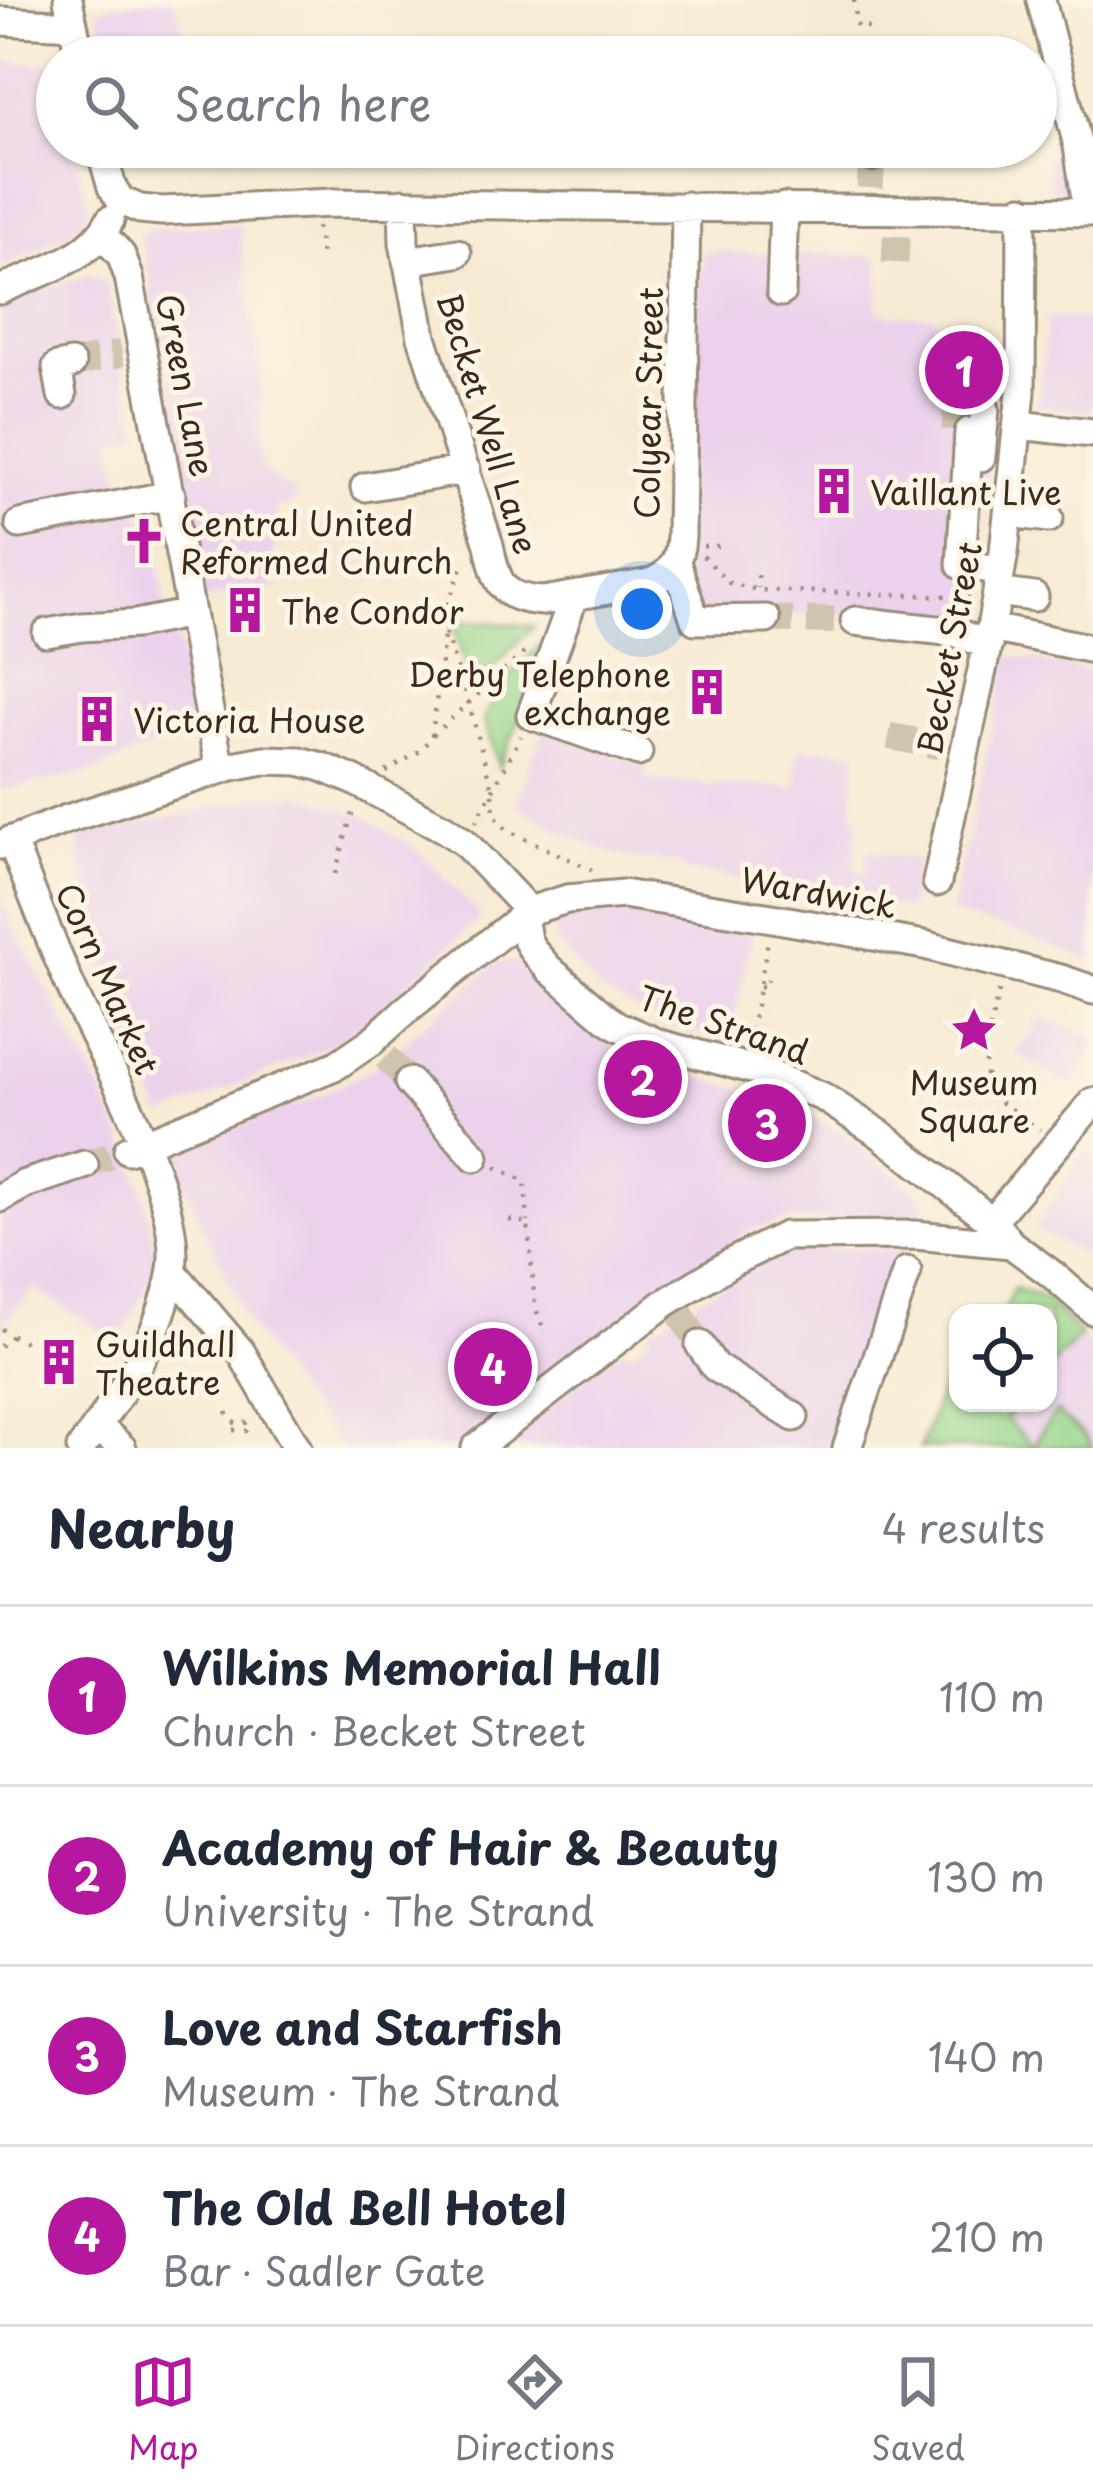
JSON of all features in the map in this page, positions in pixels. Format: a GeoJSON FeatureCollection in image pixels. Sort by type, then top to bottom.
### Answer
{"type":"FeatureCollection","features":[{"type":"Feature","properties":{"kind":"street"},"geometry":{"type":"LineString","coordinates":[[1041,0],[1050,36]]}},
{"type":"Feature","properties":{"kind":"street"},"geometry":{"type":"LineString","coordinates":[[0,21],[71,12]]}},
{"type":"Feature","properties":{"kind":"street"},"geometry":{"type":"LineString","coordinates":[[106,168],[121,201],[162,211],[332,202],[1090,212],[1057,63]]}},
{"type":"Feature","properties":{"kind":"street"},"geometry":{"type":"LineString","coordinates":[[0,290],[85,251],[103,235],[121,201]]}},
{"type":"Feature","properties":{"kind":"street","name":"Becket Well Lane"},"geometry":{"type":"LineString","coordinates":[[403,203],[407,262],[422,337],[494,570],[505,591],[528,600],[574,596]]}},
{"type":"Feature","properties":{"kind":"street","name":"Colyear Street"},"geometry":{"type":"LineString","coordinates":[[574,596],[650,583],[665,576],[676,562],[686,206]]}},
{"type":"Feature","properties":{"kind":"street"},"geometry":{"type":"LineString","coordinates":[[781,292],[784,207]]}},
{"type":"Feature","properties":{"kind":"street","name":"Becket Street"},"geometry":{"type":"LineString","coordinates":[[937,882],[952,748],[989,636],[1007,527],[990,419],[1022,209]]}},
{"type":"Feature","properties":{"kind":"street","name":"Green Lane"},"geometry":{"type":"LineString","coordinates":[[103,235],[125,262],[133,351],[171,496],[220,770]]}},
{"type":"Feature","properties":{"kind":"street"},"geometry":{"type":"LineString","coordinates":[[407,262],[457,253]]}},
{"type":"Feature","properties":{"kind":"street"},"geometry":{"type":"LineString","coordinates":[[62,395],[57,367],[71,364]]}},
{"type":"Feature","properties":{"kind":"street"},"geometry":{"type":"LineString","coordinates":[[1034,597],[998,586],[962,565],[966,493],[990,419],[1093,434]]}},
{"type":"Feature","properties":{"kind":"street"},"geometry":{"type":"LineString","coordinates":[[365,487],[466,470]]}},
{"type":"Feature","properties":{"kind":"street"},"geometry":{"type":"LineString","coordinates":[[20,524],[171,496]]}},
{"type":"Feature","properties":{"kind":"street"},"geometry":{"type":"LineString","coordinates":[[963,535],[1049,518]]}},
{"type":"Feature","properties":{"kind":"street"},"geometry":{"type":"LineString","coordinates":[[676,562],[695,620],[766,619]]}},
{"type":"Feature","properties":{"kind":"street"},"geometry":{"type":"LineString","coordinates":[[574,596],[531,715],[638,752]]}},
{"type":"Feature","properties":{"kind":"street"},"geometry":{"type":"LineString","coordinates":[[47,633],[191,613]]}},
{"type":"Feature","properties":{"kind":"street"},"geometry":{"type":"LineString","coordinates":[[855,621],[1093,649]]}},
{"type":"Feature","properties":{"kind":"street"},"geometry":{"type":"LineString","coordinates":[[5,842],[220,770],[264,760],[299,761],[364,785],[445,829],[464,842],[529,911],[406,1010],[379,1049],[136,1147]]}},
{"type":"Feature","properties":{"kind":"street","name":"Corn Market"},"geometry":{"type":"LineString","coordinates":[[5,842],[136,1147],[155,1170],[170,1225],[172,1271]]}},
{"type":"Feature","properties":{"kind":"street","name":"Wardwick"},"geometry":{"type":"LineString","coordinates":[[529,911],[567,899],[632,896],[902,941],[1093,990]]}},
{"type":"Feature","properties":{"kind":"street","name":"The Strand"},"geometry":{"type":"LineString","coordinates":[[529,911],[524,922],[534,952],[618,1026],[660,1044],[766,1073],[823,1097],[880,1134],[992,1221],[1011,1244],[1093,1310]]}},
{"type":"Feature","properties":{"kind":"street"},"geometry":{"type":"LineString","coordinates":[[409,1082],[475,1156]]}},
{"type":"Feature","properties":{"kind":"street"},"geometry":{"type":"LineString","coordinates":[[992,1221],[1093,1102]]}},
{"type":"Feature","properties":{"kind":"street"},"geometry":{"type":"LineString","coordinates":[[0,1198],[25,1184],[84,1165]]}},
{"type":"Feature","properties":{"kind":"street"},"geometry":{"type":"LineString","coordinates":[[476,1448],[732,1262],[785,1236],[913,1248],[1011,1244]]}},
{"type":"Feature","properties":{"kind":"street"},"geometry":{"type":"LineString","coordinates":[[847,1448],[913,1248]]}},
{"type":"Feature","properties":{"kind":"street"},"geometry":{"type":"LineString","coordinates":[[122,1448],[90,1437],[136,1368],[160,1316],[172,1271]]}},
{"type":"Feature","properties":{"kind":"street"},"geometry":{"type":"LineString","coordinates":[[172,1271],[241,1352],[290,1438]]}},
{"type":"Feature","properties":{"kind":"street"},"geometry":{"type":"LineString","coordinates":[[700,1345],[715,1367],[794,1417]]}},
{"type":"Feature","properties":{"kind":"path"},"geometry":{"type":"LineString","coordinates":[[854,0],[857,27],[869,28]]}},
{"type":"Feature","properties":{"kind":"path"},"geometry":{"type":"LineString","coordinates":[[932,0],[936,10]]}},
{"type":"Feature","properties":{"kind":"path"},"geometry":{"type":"LineString","coordinates":[[721,546],[703,546],[704,557],[729,584],[758,590],[998,586]]}},
{"type":"Feature","properties":{"kind":"path"},"geometry":{"type":"LineString","coordinates":[[432,736],[448,603],[464,561]]}},
{"type":"Feature","properties":{"kind":"path"},"geometry":{"type":"LineString","coordinates":[[758,575],[758,590]]}},
{"type":"Feature","properties":{"kind":"path"},"geometry":{"type":"LineString","coordinates":[[445,633],[469,704],[493,793],[494,814],[508,830],[604,875],[632,896]]}},
{"type":"Feature","properties":{"kind":"path"},"geometry":{"type":"LineString","coordinates":[[334,874],[364,785],[420,751],[535,643]]}},
{"type":"Feature","properties":{"kind":"path"},"geometry":{"type":"LineString","coordinates":[[464,842],[531,715]]}},
{"type":"Feature","properties":{"kind":"path"},"geometry":{"type":"LineString","coordinates":[[749,1045],[764,958]]}},
{"type":"Feature","properties":{"kind":"path"},"geometry":{"type":"LineString","coordinates":[[1005,965],[986,1043],[986,1092],[1057,1142]]}},
{"type":"Feature","properties":{"kind":"path"},"geometry":{"type":"LineString","coordinates":[[760,986],[765,987],[768,979]]}},
{"type":"Feature","properties":{"kind":"path"},"geometry":{"type":"LineString","coordinates":[[475,1156],[525,1181],[535,1306],[545,1334]]}},
{"type":"Feature","properties":{"kind":"path"},"geometry":{"type":"LineString","coordinates":[[509,1220],[528,1223]]}},
{"type":"Feature","properties":{"kind":"path"},"geometry":{"type":"LineString","coordinates":[[1,1329],[25,1342]]}},
{"type":"Feature","properties":{"kind":"path"},"geometry":{"type":"LineString","coordinates":[[0,1346],[12,1336]]}},
{"type":"Feature","properties":{"kind":"path"},"geometry":{"type":"LineString","coordinates":[[227,1412],[238,1424],[246,1424],[254,1412],[259,1414],[251,1427],[232,1430]]}},
{"type":"Feature","properties":{"kind":"shaded area"},"geometry":{"type":"Polygon","coordinates":[[[174,0],[182,36],[102,36],[97,9],[174,0]]]}},
{"type":"Feature","properties":{"kind":"shaded area"},"geometry":{"type":"Polygon","coordinates":[[[0,61],[36,63],[36,168],[78,168],[90,208],[79,227],[0,269],[0,61]]]}},
{"type":"Feature","properties":{"kind":"shaded area"},"geometry":{"type":"Polygon","coordinates":[[[1057,128],[1073,184],[1067,190],[1050,191],[1050,168],[1057,168],[1057,128]]]}},
{"type":"Feature","properties":{"kind":"shaded area"},"geometry":{"type":"Polygon","coordinates":[[[241,225],[262,399],[259,450],[264,472],[297,494],[290,504],[277,508],[274,588],[203,599],[197,525],[191,525],[159,317],[154,317],[140,236],[146,229],[241,225]]]}},
{"type":"Feature","properties":{"kind":"shaded area"},"geometry":{"type":"Polygon","coordinates":[[[704,252],[878,256],[879,314],[937,317],[934,390],[950,391],[950,397],[995,401],[974,617],[698,613],[684,576],[694,333],[704,252]]]}},
{"type":"Feature","properties":{"kind":"shaded area"},"geometry":{"type":"Polygon","coordinates":[[[89,275],[106,283],[138,431],[112,436],[123,493],[150,524],[195,729],[92,771],[0,791],[0,308],[32,292],[89,275]]]}},
{"type":"Feature","properties":{"kind":"shaded area"},"geometry":{"type":"Polygon","coordinates":[[[1048,317],[1093,320],[1093,412],[1037,406],[1048,317]]]}},
{"type":"Feature","properties":{"kind":"shaded area"},"geometry":{"type":"Polygon","coordinates":[[[1011,656],[1093,671],[1093,961],[950,914],[1011,656]]]}},
{"type":"Feature","properties":{"kind":"shaded area"},"geometry":{"type":"Polygon","coordinates":[[[544,729],[646,767],[645,779],[708,785],[796,787],[797,749],[857,750],[852,814],[859,815],[854,867],[865,874],[868,851],[917,859],[909,909],[682,869],[680,864],[634,858],[575,839],[516,805],[544,729]]]}},
{"type":"Feature","properties":{"kind":"shaded area"},"geometry":{"type":"Polygon","coordinates":[[[300,795],[361,815],[418,850],[482,917],[375,1014],[327,1047],[162,1117],[121,1019],[80,840],[83,835],[272,796],[300,795]]]}},
{"type":"Feature","properties":{"kind":"shaded area"},"geometry":{"type":"Polygon","coordinates":[[[0,900],[95,1080],[145,1198],[157,1264],[119,1343],[33,1287],[0,1331],[0,900]]]}},
{"type":"Feature","properties":{"kind":"shaded area"},"geometry":{"type":"Polygon","coordinates":[[[610,907],[755,925],[729,1040],[687,1031],[634,1009],[601,991],[575,964],[556,941],[552,922],[569,911],[610,907]]]}},
{"type":"Feature","properties":{"kind":"shaded area"},"geometry":{"type":"Polygon","coordinates":[[[514,961],[558,1007],[606,1043],[648,1063],[773,1099],[854,1140],[919,1196],[925,1215],[793,1219],[745,1232],[459,1448],[343,1448],[248,1323],[199,1218],[174,1156],[176,1150],[323,1094],[365,1073],[497,962],[514,961]]]}},
{"type":"Feature","properties":{"kind":"shaded area"},"geometry":{"type":"Polygon","coordinates":[[[1041,1016],[1093,1038],[1093,1048],[1070,1086],[1016,1053],[1041,1016]]]}},
{"type":"Feature","properties":{"kind":"shaded area"},"geometry":{"type":"Polygon","coordinates":[[[1084,1152],[1093,1156],[1093,1260],[1035,1229],[1084,1152]]]}},
{"type":"Feature","properties":{"kind":"shaded area"},"geometry":{"type":"Polygon","coordinates":[[[791,1248],[906,1248],[864,1381],[850,1376],[828,1448],[496,1448],[623,1348],[629,1353],[651,1337],[648,1331],[791,1248]]]}},
{"type":"Feature","properties":{"kind":"shaded area"},"geometry":{"type":"Polygon","coordinates":[[[1081,1335],[1093,1349],[1093,1445],[1083,1433],[1035,1448],[1004,1419],[1010,1412],[1057,1412],[1057,1360],[1081,1335]]]}},
{"type":"Feature","properties":{"kind":"green space"},"geometry":{"type":"Polygon","coordinates":[[[452,620],[534,626],[472,689],[452,620]]]}},
{"type":"Feature","properties":{"kind":"green space"},"geometry":{"type":"Polygon","coordinates":[[[542,643],[549,650],[499,767],[484,720],[496,691],[542,643]]]}},
{"type":"Feature","properties":{"kind":"green space"},"geometry":{"type":"Polygon","coordinates":[[[1014,1288],[1050,1304],[1008,1304],[1014,1288]]]}},
{"type":"Feature","properties":{"kind":"green space"},"geometry":{"type":"Polygon","coordinates":[[[1057,1311],[1081,1335],[1057,1360],[1057,1311]]]}},
{"type":"Feature","properties":{"kind":"green space"},"geometry":{"type":"Polygon","coordinates":[[[949,1369],[949,1412],[1011,1412],[1005,1419],[1034,1447],[1057,1412],[1093,1448],[920,1448],[949,1369]]]}},
{"type":"Feature","properties":{"kind":"tunnel"},"geometry":{"type":"LineString","coordinates":[[870,188],[871,168]]}},
{"type":"Feature","properties":{"kind":"tunnel"},"geometry":{"type":"LineString","coordinates":[[895,263],[897,225]]}},
{"type":"Feature","properties":{"kind":"tunnel"},"geometry":{"type":"LineString","coordinates":[[71,364],[122,353]]}},
{"type":"Feature","properties":{"kind":"tunnel"},"geometry":{"type":"LineString","coordinates":[[955,430],[956,406],[993,409]]}},
{"type":"Feature","properties":{"kind":"tunnel"},"geometry":{"type":"LineString","coordinates":[[766,619],[855,621]]}},
{"type":"Feature","properties":{"kind":"tunnel"},"geometry":{"type":"LineString","coordinates":[[889,736],[940,746]]}},
{"type":"Feature","properties":{"kind":"tunnel"},"geometry":{"type":"LineString","coordinates":[[386,1057],[409,1082]]}},
{"type":"Feature","properties":{"kind":"tunnel"},"geometry":{"type":"LineString","coordinates":[[84,1165],[128,1150]]}},
{"type":"Feature","properties":{"kind":"tunnel"},"geometry":{"type":"LineString","coordinates":[[679,1312],[700,1345]]}},
{"type":"Feature","properties":{"kind":"place","name":"Wilkins Memorial Hall"},"geometry":{"type":"Point","coordinates":[964,370]}},
{"type":"Feature","properties":{"kind":"place","name":"Vaillant Live"},"geometry":{"type":"Point","coordinates":[834,491]}},
{"type":"Feature","properties":{"kind":"place","name":"Central United Reformed Church"},"geometry":{"type":"Point","coordinates":[144,541]}},
{"type":"Feature","properties":{"kind":"place","name":"The Condor"},"geometry":{"type":"Point","coordinates":[245,610]}},
{"type":"Feature","properties":{"kind":"place","name":"Derby Telephone exchange"},"geometry":{"type":"Point","coordinates":[707,692]}},
{"type":"Feature","properties":{"kind":"place","name":"Victoria House"},"geometry":{"type":"Point","coordinates":[97,719]}},
{"type":"Feature","properties":{"kind":"place","name":"Museum Square"},"geometry":{"type":"Point","coordinates":[974,1030]}},
{"type":"Feature","properties":{"kind":"place","name":"Academy of Hair & Beauty"},"geometry":{"type":"Point","coordinates":[643,1079]}},
{"type":"Feature","properties":{"kind":"place","name":"Love and Starfish"},"geometry":{"type":"Point","coordinates":[767,1123]}},
{"type":"Feature","properties":{"kind":"place","name":"Guildhall Theatre"},"geometry":{"type":"Point","coordinates":[59,1362]}},
{"type":"Feature","properties":{"kind":"place","name":"The Old Bell Hotel"},"geometry":{"type":"Point","coordinates":[493,1367]}}]}
